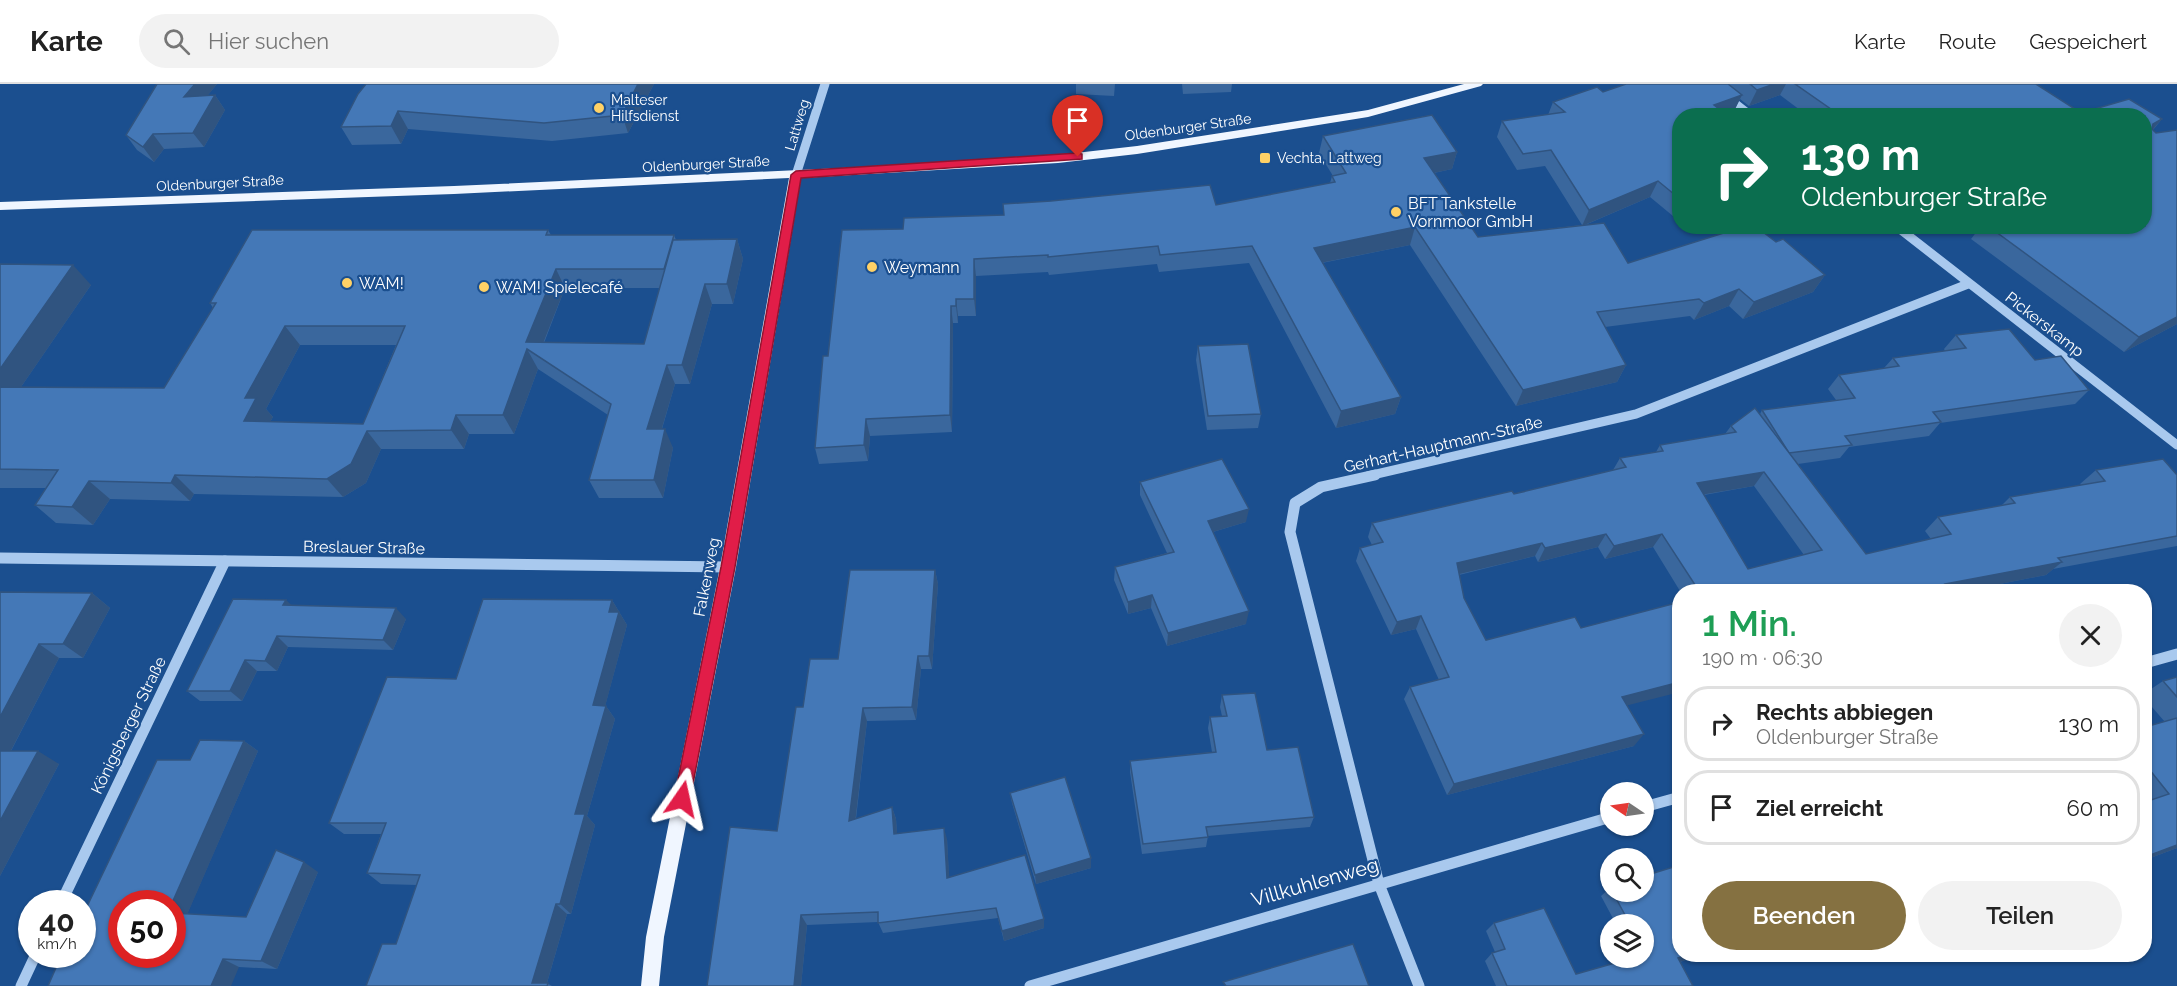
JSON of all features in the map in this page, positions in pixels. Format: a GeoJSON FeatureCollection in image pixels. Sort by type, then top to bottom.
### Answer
{"type":"FeatureCollection","features":[{"type":"Feature","properties":{"kind":"main road","name":"Oldenburger Straße"},"geometry":{"type":"LineString","coordinates":[[0,206],[796,175],[1058,159],[1137,150],[1368,113],[1477,84]]}},
{"type":"Feature","properties":{"kind":"main road","name":"Falkenweg"},"geometry":{"type":"LineString","coordinates":[[650,986],[655,937],[728,567],[796,175]]}},
{"type":"Feature","properties":{"kind":"street","name":"Lattweg"},"geometry":{"type":"LineString","coordinates":[[796,175],[825,84]]}},
{"type":"Feature","properties":{"kind":"street"},"geometry":{"type":"LineString","coordinates":[[1710,84],[1741,108]]}},
{"type":"Feature","properties":{"kind":"street","name":"Pickerskamp"},"geometry":{"type":"LineString","coordinates":[[1906,234],[2177,445]]}},
{"type":"Feature","properties":{"kind":"street","name":"Gerhart-Hauptmann-Straße"},"geometry":{"type":"LineString","coordinates":[[1379,884],[1290,532],[1295,503],[1321,488],[1636,414],[1968,284]]}},
{"type":"Feature","properties":{"kind":"street","name":"Breslauer Straße"},"geometry":{"type":"LineString","coordinates":[[0,558],[728,567]]}},
{"type":"Feature","properties":{"kind":"street","name":"Königsberger Straße"},"geometry":{"type":"LineString","coordinates":[[67,890],[225,561]]}},
{"type":"Feature","properties":{"kind":"street"},"geometry":{"type":"LineString","coordinates":[[2152,661],[2177,654]]}},
{"type":"Feature","properties":{"kind":"street"},"geometry":{"type":"LineString","coordinates":[[1654,804],[1672,799]]}},
{"type":"Feature","properties":{"kind":"street","name":"Villkuhlenweg"},"geometry":{"type":"LineString","coordinates":[[1030,986],[1600,820]]}},
{"type":"Feature","properties":{"kind":"street"},"geometry":{"type":"LineString","coordinates":[[1379,884],[1419,986]]}},
{"type":"Feature","properties":{"kind":"street"},"geometry":{"type":"LineString","coordinates":[[21,986],[29,968]]}},
{"type":"Feature","properties":{"kind":"building"},"geometry":{"type":"Polygon","coordinates":[[[157,84],[195,84],[184,97],[215,95],[193,133],[153,134],[143,147],[126,135],[157,84]]]}},
{"type":"Feature","properties":{"kind":"building"},"geometry":{"type":"Polygon","coordinates":[[[366,84],[638,84],[622,115],[544,123],[398,111],[391,126],[341,127],[358,94],[366,84]]]}},
{"type":"Feature","properties":{"kind":"building"},"geometry":{"type":"Polygon","coordinates":[[[1626,84],[1728,84],[1742,95],[1714,105],[1718,108],[1672,108],[1672,192],[1658,181],[1589,210],[1551,150],[1523,154],[1502,121],[1565,112],[1553,102],[1597,87],[1603,92],[1626,84]]]}},
{"type":"Feature","properties":{"kind":"building"},"geometry":{"type":"Polygon","coordinates":[[[1750,84],[1774,84],[1757,90],[1750,84]]]}},
{"type":"Feature","properties":{"kind":"building"},"geometry":{"type":"Polygon","coordinates":[[[1795,84],[2036,84],[2073,108],[1830,108],[1795,84]]]}},
{"type":"Feature","properties":{"kind":"building"},"geometry":{"type":"Polygon","coordinates":[[[2129,99],[2144,108],[2098,108],[2129,99]]]}},
{"type":"Feature","properties":{"kind":"building"},"geometry":{"type":"Polygon","coordinates":[[[2152,113],[2162,119],[2153,124],[2152,129],[2152,113]]]}},
{"type":"Feature","properties":{"kind":"building"},"geometry":{"type":"Polygon","coordinates":[[[1432,115],[1457,152],[1424,158],[1478,237],[1604,223],[1628,263],[1720,234],[1766,234],[1776,242],[1783,239],[1825,275],[1754,302],[1739,289],[1704,303],[1699,299],[1597,312],[1626,365],[1523,390],[1415,227],[1314,248],[1401,397],[1341,411],[1252,246],[1160,255],[1158,246],[1048,257],[1048,255],[974,259],[974,299],[956,299],[956,306],[951,306],[950,415],[866,419],[864,445],[815,448],[823,356],[828,356],[842,230],[903,229],[904,218],[1004,215],[1003,204],[1210,185],[1216,205],[1335,182],[1332,176],[1346,173],[1323,136],[1432,115]]]}},
{"type":"Feature","properties":{"kind":"building"},"geometry":{"type":"Polygon","coordinates":[[[2152,129],[2156,133],[2177,130],[2177,317],[2139,337],[1999,234],[2152,234],[2152,129]]]}},
{"type":"Feature","properties":{"kind":"building"},"geometry":{"type":"Polygon","coordinates":[[[252,230],[548,230],[546,235],[674,235],[664,269],[556,269],[526,342],[644,344],[673,240],[737,239],[727,284],[705,284],[682,365],[667,365],[647,429],[665,429],[654,480],[589,480],[611,404],[527,349],[503,415],[456,415],[451,430],[367,431],[351,464],[327,479],[175,475],[171,483],[89,481],[72,507],[35,505],[58,470],[0,469],[0,387],[164,388],[216,303],[210,303],[252,230]],[[285,326],[245,398],[256,398],[244,421],[363,424],[405,326],[285,326]]]}},
{"type":"Feature","properties":{"kind":"building"},"geometry":{"type":"Polygon","coordinates":[[[0,264],[73,265],[0,369],[0,264]]]}},
{"type":"Feature","properties":{"kind":"building"},"geometry":{"type":"Polygon","coordinates":[[[2009,329],[2035,360],[2061,356],[2089,390],[1933,412],[1941,422],[1845,436],[1852,445],[1789,453],[1762,410],[1855,398],[1839,375],[1899,366],[1893,358],[1966,348],[1956,335],[2009,329]]]}},
{"type":"Feature","properties":{"kind":"building"},"geometry":{"type":"Polygon","coordinates":[[[1248,344],[1261,414],[1208,416],[1198,346],[1248,344]]]}},
{"type":"Feature","properties":{"kind":"building"},"geometry":{"type":"Polygon","coordinates":[[[1755,408],[1866,554],[1951,534],[1938,517],[2015,503],[2010,497],[2105,481],[2096,470],[2163,459],[2177,475],[2177,536],[2058,558],[2062,562],[1945,584],[1694,584],[1662,534],[1614,546],[1606,534],[1545,548],[1542,543],[1457,563],[1464,598],[1486,640],[1575,617],[1581,628],[1672,604],[1672,684],[1622,697],[1644,734],[1454,784],[1410,687],[1449,677],[1421,616],[1397,622],[1360,548],[1383,542],[1372,523],[1512,491],[1514,494],[1626,467],[1620,458],[1663,451],[1660,445],[1736,432],[1731,426],[1755,408]],[[1764,472],[1697,483],[1748,569],[1822,550],[1764,472]]]}},
{"type":"Feature","properties":{"kind":"building"},"geometry":{"type":"Polygon","coordinates":[[[1222,459],[1249,509],[1208,521],[1249,611],[1168,633],[1152,595],[1128,602],[1115,567],[1174,552],[1140,482],[1222,459]]]}},
{"type":"Feature","properties":{"kind":"building"},"geometry":{"type":"Polygon","coordinates":[[[850,570],[935,570],[929,656],[918,656],[912,707],[863,708],[849,821],[892,807],[894,834],[944,828],[947,878],[1025,855],[1044,919],[1002,931],[996,908],[878,923],[878,912],[801,915],[794,986],[707,986],[730,827],[777,831],[796,707],[803,707],[810,659],[838,659],[850,570]]]}},
{"type":"Feature","properties":{"kind":"building"},"geometry":{"type":"Polygon","coordinates":[[[0,592],[92,593],[63,644],[39,644],[0,717],[0,592]]]}},
{"type":"Feature","properties":{"kind":"building"},"geometry":{"type":"Polygon","coordinates":[[[233,599],[286,600],[283,605],[396,608],[383,640],[277,636],[265,661],[245,660],[230,691],[187,691],[233,599]]]}},
{"type":"Feature","properties":{"kind":"building"},"geometry":{"type":"Polygon","coordinates":[[[483,599],[612,600],[609,612],[619,612],[593,705],[606,706],[575,814],[585,814],[560,904],[556,904],[532,983],[548,983],[547,986],[366,986],[382,944],[396,944],[420,875],[367,873],[386,823],[329,823],[387,677],[456,679],[483,599]]]}},
{"type":"Feature","properties":{"kind":"building"},"geometry":{"type":"Polygon","coordinates":[[[2177,677],[2177,697],[2163,681],[2177,677]]]}},
{"type":"Feature","properties":{"kind":"building"},"geometry":{"type":"Polygon","coordinates":[[[1255,693],[1267,750],[1298,747],[1314,817],[1206,827],[1208,837],[1143,844],[1130,761],[1216,752],[1210,717],[1227,716],[1222,695],[1255,693]]]}},
{"type":"Feature","properties":{"kind":"building"},"geometry":{"type":"Polygon","coordinates":[[[2177,718],[2177,845],[2152,854],[2152,800],[2169,794],[2152,773],[2152,725],[2177,718]]]}},
{"type":"Feature","properties":{"kind":"building"},"geometry":{"type":"Polygon","coordinates":[[[200,740],[244,741],[178,890],[108,890],[108,968],[186,968],[186,914],[246,917],[276,850],[304,862],[261,961],[223,959],[211,986],[48,986],[56,968],[96,968],[95,890],[157,760],[190,760],[200,740]]]}},
{"type":"Feature","properties":{"kind":"building"},"geometry":{"type":"Polygon","coordinates":[[[0,751],[38,751],[0,821],[0,751]]]}},
{"type":"Feature","properties":{"kind":"building"},"geometry":{"type":"Polygon","coordinates":[[[1065,777],[1091,858],[1035,875],[1010,793],[1065,777]]]}},
{"type":"Feature","properties":{"kind":"building"},"geometry":{"type":"Polygon","coordinates":[[[1672,867],[1672,962],[1680,962],[1693,986],[1507,986],[1492,953],[1505,949],[1494,923],[1544,908],[1576,974],[1600,967],[1654,968],[1654,914],[1625,914],[1618,902],[1654,902],[1654,873],[1672,867]]]}},
{"type":"Feature","properties":{"kind":"building"},"geometry":{"type":"Polygon","coordinates":[[[1353,944],[1369,986],[1226,986],[1223,982],[1353,944]]]}},
{"type":"Feature","properties":{"kind":"place","name":"Malteser Hilfsdienst"},"geometry":{"type":"Point","coordinates":[599,108]}},
{"type":"Feature","properties":{"kind":"place","name":"Vechta, Lattweg"},"geometry":{"type":"Point","coordinates":[1265,158]}},
{"type":"Feature","properties":{"kind":"place","name":"BFT Tankstelle Vornmoor GmbH"},"geometry":{"type":"Point","coordinates":[1396,212]}},
{"type":"Feature","properties":{"kind":"place","name":"Weymann"},"geometry":{"type":"Point","coordinates":[872,267]}},
{"type":"Feature","properties":{"kind":"place","name":"WAM!"},"geometry":{"type":"Point","coordinates":[347,283]}},
{"type":"Feature","properties":{"kind":"place","name":"WAM! Spielecafé"},"geometry":{"type":"Point","coordinates":[484,287]}},
{"type":"Feature","properties":{"kind":"route"},"geometry":{"type":"LineString","coordinates":[[682,799],[728,567],[796,175],[1078,157]]}}]}
